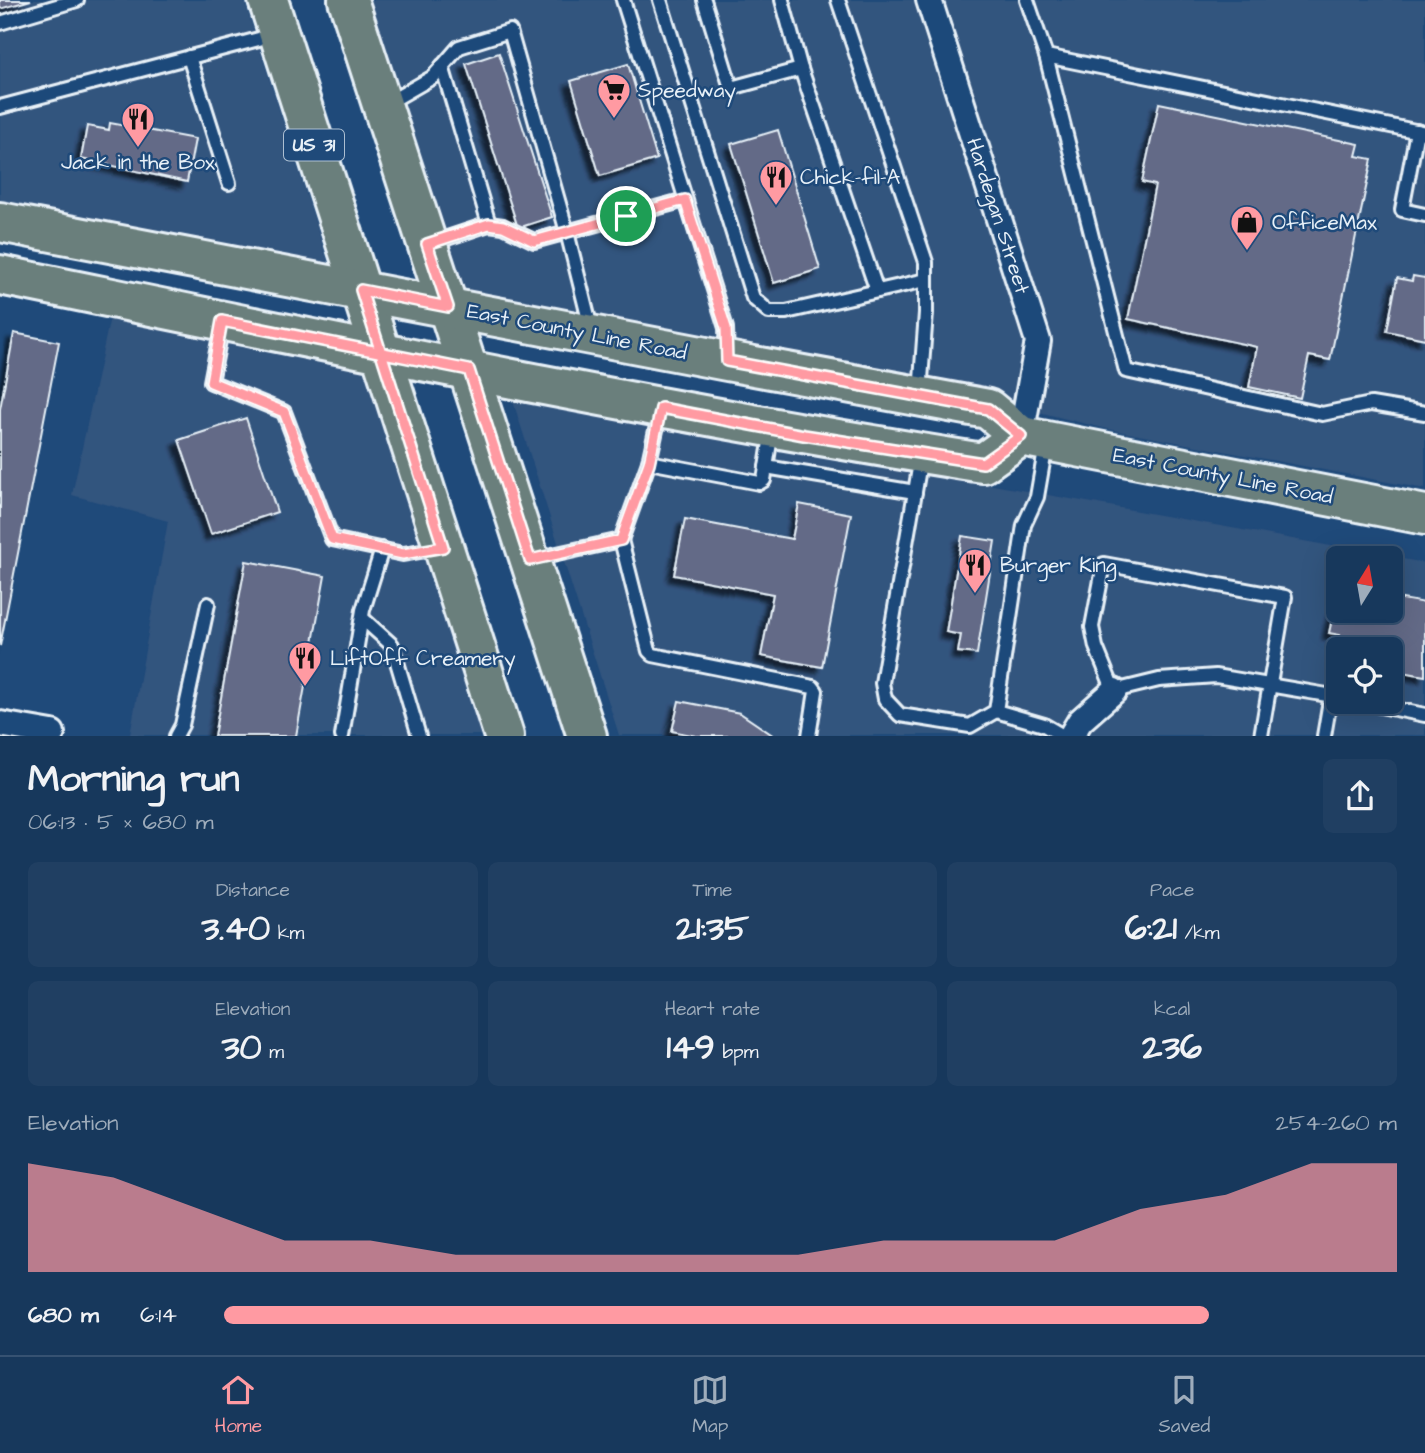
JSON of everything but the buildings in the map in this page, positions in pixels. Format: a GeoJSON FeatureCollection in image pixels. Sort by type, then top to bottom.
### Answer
{"type":"FeatureCollection","features":[{"type":"Feature","properties":{"kind":"main road"},"geometry":{"type":"LineString","coordinates":[[348,0],[587,736]]}},
{"type":"Feature","properties":{"kind":"main road","name":"US 31"},"geometry":{"type":"LineString","coordinates":[[273,17],[504,736]]}},
{"type":"Feature","properties":{"kind":"main road","name":"East County Line Road"},"geometry":{"type":"LineString","coordinates":[[0,222],[988,409],[1034,438],[1425,515]]}},
{"type":"Feature","properties":{"kind":"main road"},"geometry":{"type":"LineString","coordinates":[[0,275],[661,408],[922,454],[983,463],[1034,438]]}},
{"type":"Feature","properties":{"kind":"street","name":"Hardegan Street"},"geometry":{"type":"LineString","coordinates":[[929,0],[1038,341],[1034,438]]}},
{"type":"Feature","properties":{"kind":"street"},"geometry":{"type":"LineString","coordinates":[[1071,736],[1080,721],[1114,691]]}},
{"type":"Feature","properties":{"kind":"street"},"geometry":{"type":"LineString","coordinates":[[0,724],[52,733]]}},
{"type":"Feature","properties":{"kind":"lane"},"geometry":{"type":"LineString","coordinates":[[0,23],[78,0]]}},
{"type":"Feature","properties":{"kind":"lane"},"geometry":{"type":"LineString","coordinates":[[622,0],[726,328],[727,361]]}},
{"type":"Feature","properties":{"kind":"lane"},"geometry":{"type":"LineString","coordinates":[[660,0],[753,298],[769,312],[786,312],[926,280]]}},
{"type":"Feature","properties":{"kind":"lane"},"geometry":{"type":"LineString","coordinates":[[704,0],[731,88],[801,69]]}},
{"type":"Feature","properties":{"kind":"lane"},"geometry":{"type":"LineString","coordinates":[[782,0],[801,69],[877,291]]}},
{"type":"Feature","properties":{"kind":"lane"},"geometry":{"type":"LineString","coordinates":[[838,0],[926,262],[926,313],[919,397]]}},
{"type":"Feature","properties":{"kind":"lane"},"geometry":{"type":"LineString","coordinates":[[1027,0],[1046,56],[1126,371],[1322,414],[1371,404],[1425,413]]}},
{"type":"Feature","properties":{"kind":"lane"},"geometry":{"type":"LineString","coordinates":[[0,107],[189,57],[273,17]]}},
{"type":"Feature","properties":{"kind":"lane"},"geometry":{"type":"LineString","coordinates":[[382,106],[433,77],[459,47],[510,31],[593,335]]}},
{"type":"Feature","properties":{"kind":"lane"},"geometry":{"type":"LineString","coordinates":[[1046,56],[1421,132],[1402,210],[1425,215]]}},
{"type":"Feature","properties":{"kind":"lane"},"geometry":{"type":"LineString","coordinates":[[189,57],[229,183]]}},
{"type":"Feature","properties":{"kind":"lane"},"geometry":{"type":"LineString","coordinates":[[442,66],[489,224]]}},
{"type":"Feature","properties":{"kind":"lane"},"geometry":{"type":"LineString","coordinates":[[427,244],[489,224],[503,226],[534,241],[685,200]]}},
{"type":"Feature","properties":{"kind":"lane"},"geometry":{"type":"LineString","coordinates":[[222,321],[211,382],[284,412],[332,539],[403,554],[443,547]]}},
{"type":"Feature","properties":{"kind":"lane"},"geometry":{"type":"LineString","coordinates":[[661,408],[649,463],[621,540],[649,651],[653,655],[813,687],[816,691],[810,736]]}},
{"type":"Feature","properties":{"kind":"lane"},"geometry":{"type":"LineString","coordinates":[[649,463],[759,483],[764,480],[772,429]]}},
{"type":"Feature","properties":{"kind":"lane"},"geometry":{"type":"LineString","coordinates":[[996,711],[1024,525],[1037,497],[1034,438]]}},
{"type":"Feature","properties":{"kind":"lane"},"geometry":{"type":"LineString","coordinates":[[922,454],[882,683],[885,699],[900,715],[970,726],[996,711],[1044,725],[1063,736]]}},
{"type":"Feature","properties":{"kind":"lane"},"geometry":{"type":"LineString","coordinates":[[766,467],[915,492]]}},
{"type":"Feature","properties":{"kind":"lane"},"geometry":{"type":"LineString","coordinates":[[530,560],[621,540]]}},
{"type":"Feature","properties":{"kind":"lane"},"geometry":{"type":"LineString","coordinates":[[342,736],[362,618],[382,549]]}},
{"type":"Feature","properties":{"kind":"lane"},"geometry":{"type":"LineString","coordinates":[[1261,736],[1269,684],[1286,597],[1104,564],[1092,627],[1096,647],[1114,691],[1159,680],[1216,676],[1269,684],[1326,694]]}},
{"type":"Feature","properties":{"kind":"lane"},"geometry":{"type":"LineString","coordinates":[[176,736],[182,725],[208,604]]}},
{"type":"Feature","properties":{"kind":"lane"},"geometry":{"type":"LineString","coordinates":[[362,618],[392,645],[419,736]]}},
{"type":"Feature","properties":{"kind":"lane"},"geometry":{"type":"LineString","coordinates":[[1403,711],[1425,715]]}},
{"type":"Feature","properties":{"kind":"lane"},"geometry":{"type":"LineString","coordinates":[[1324,736],[1330,714]]}},
{"type":"Feature","properties":{"kind":"shaded area"},"geometry":{"type":"Polygon","coordinates":[[[0,0],[244,0],[329,265],[0,206],[0,0]]]}},
{"type":"Feature","properties":{"kind":"shaded area"},"geometry":{"type":"Polygon","coordinates":[[[369,0],[1425,0],[1425,489],[1107,429],[909,380],[461,292],[369,0]]]}},
{"type":"Feature","properties":{"kind":"shaded area"},"geometry":{"type":"Polygon","coordinates":[[[112,308],[366,366],[484,735],[130,735],[168,521],[72,495],[112,308]]]}},
{"type":"Feature","properties":{"kind":"shaded area"},"geometry":{"type":"Polygon","coordinates":[[[512,398],[1331,546],[1326,546],[1326,623],[1404,623],[1404,559],[1425,563],[1425,735],[619,735],[512,398]]]}},
{"type":"Feature","properties":{"kind":"place","name":"Speedway"},"geometry":{"type":"Point","coordinates":[614,120]}},
{"type":"Feature","properties":{"kind":"place","name":"Jack in the Box"},"geometry":{"type":"Point","coordinates":[138,149]}},
{"type":"Feature","properties":{"kind":"place","name":"Chick-fil-A"},"geometry":{"type":"Point","coordinates":[776,207]}},
{"type":"Feature","properties":{"kind":"place","name":"OfficeMax"},"geometry":{"type":"Point","coordinates":[1247,252]}},
{"type":"Feature","properties":{"kind":"place","name":"Burger King"},"geometry":{"type":"Point","coordinates":[975,595]}},
{"type":"Feature","properties":{"kind":"place","name":"LiftOff Creamery"},"geometry":{"type":"Point","coordinates":[305,688]}},
{"type":"Feature","properties":{"kind":"route"},"geometry":{"type":"LineString","coordinates":[[626,216],[534,241],[503,226],[489,224],[427,244],[448,307],[361,290],[381,353],[443,547],[403,554],[332,539],[284,412],[211,382],[222,321],[381,353],[469,370],[530,560],[621,540],[649,463],[661,408],[804,435],[983,463],[1021,436],[988,409],[727,361],[726,328],[685,200],[626,216]]}}]}
